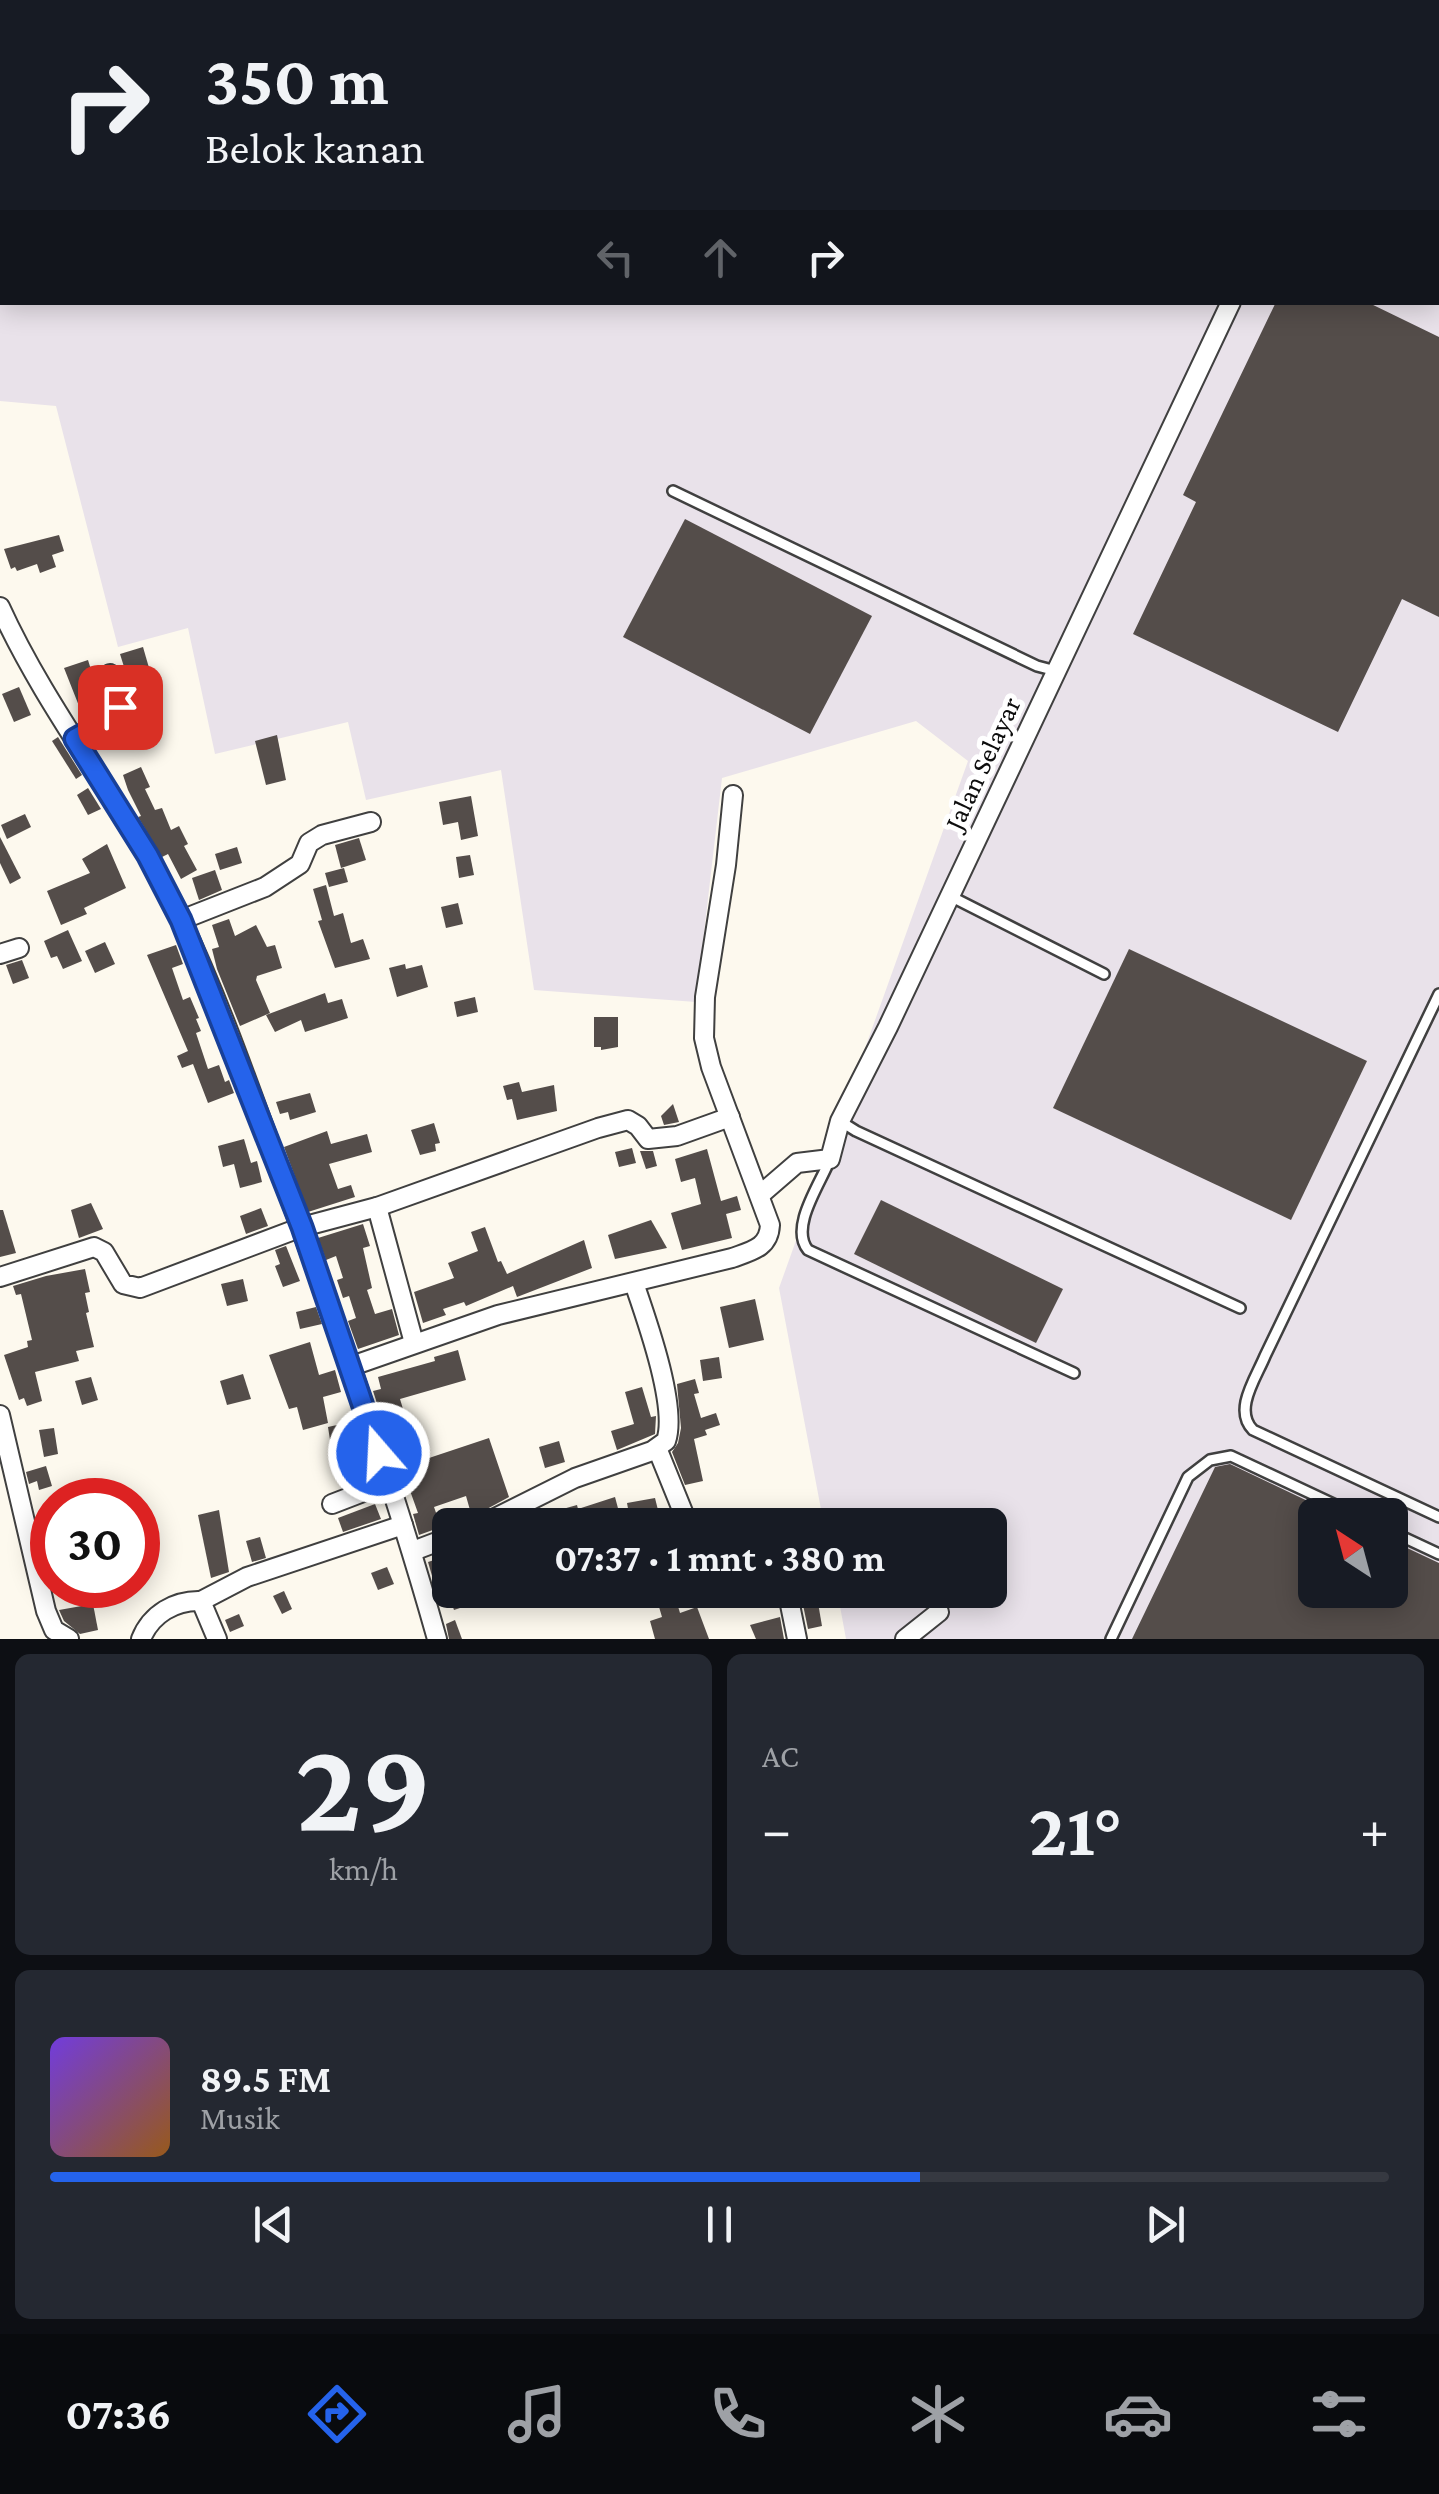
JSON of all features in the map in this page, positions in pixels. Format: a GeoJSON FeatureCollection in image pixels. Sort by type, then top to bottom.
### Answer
{"type":"FeatureCollection","features":[{"type":"Feature","properties":{"kind":"street","name":"Jalan Selayar"},"geometry":{"type":"LineString","coordinates":[[830,1160],[840,1122],[1230,305]]}},
{"type":"Feature","properties":{"kind":"street"},"geometry":{"type":"LineString","coordinates":[[0,606],[48,696],[148,856],[181,920],[302,1227],[403,1524],[437,1639]]}},
{"type":"Feature","properties":{"kind":"street"},"geometry":{"type":"LineString","coordinates":[[75,739],[120,710],[110,674]]}},
{"type":"Feature","properties":{"kind":"street"},"geometry":{"type":"LineString","coordinates":[[349,1367],[414,1342],[560,1297],[634,1282],[760,1247],[767,1241],[770,1225],[711,1068],[704,1026],[733,794]]}},
{"type":"Feature","properties":{"kind":"street"},"geometry":{"type":"LineString","coordinates":[[181,920],[265,887],[300,864],[310,843],[322,835],[371,822]]}},
{"type":"Feature","properties":{"kind":"street"},"geometry":{"type":"LineString","coordinates":[[0,954],[20,948]]}},
{"type":"Feature","properties":{"kind":"street"},"geometry":{"type":"LineString","coordinates":[[0,1277],[94,1247],[104,1252],[124,1284],[140,1288],[302,1227],[378,1207],[613,1124],[628,1120],[648,1138],[662,1139],[730,1116]]}},
{"type":"Feature","properties":{"kind":"street"},"geometry":{"type":"LineString","coordinates":[[760,1195],[797,1163],[830,1160]]}},
{"type":"Feature","properties":{"kind":"street"},"geometry":{"type":"LineString","coordinates":[[378,1207],[414,1342]]}},
{"type":"Feature","properties":{"kind":"street"},"geometry":{"type":"LineString","coordinates":[[515,1508],[575,1478],[657,1448],[666,1440],[669,1422],[656,1355],[634,1282]]}},
{"type":"Feature","properties":{"kind":"street"},"geometry":{"type":"LineString","coordinates":[[0,1414],[8,1495],[50,1623],[56,1632],[69,1639]]}},
{"type":"Feature","properties":{"kind":"street"},"geometry":{"type":"LineString","coordinates":[[657,1448],[681,1508]]}},
{"type":"Feature","properties":{"kind":"street"},"geometry":{"type":"LineString","coordinates":[[332,1504],[388,1482]]}},
{"type":"Feature","properties":{"kind":"street"},"geometry":{"type":"LineString","coordinates":[[141,1639],[160,1614],[183,1601],[201,1601],[247,1577],[403,1524]]}},
{"type":"Feature","properties":{"kind":"street"},"geometry":{"type":"LineString","coordinates":[[412,1552],[432,1544]]}},
{"type":"Feature","properties":{"kind":"street"},"geometry":{"type":"LineString","coordinates":[[201,1601],[217,1639]]}},
{"type":"Feature","properties":{"kind":"street"},"geometry":{"type":"LineString","coordinates":[[791,1608],[797,1639]]}},
{"type":"Feature","properties":{"kind":"street"},"geometry":{"type":"LineString","coordinates":[[905,1639],[939,1612]]}},
{"type":"Feature","properties":{"kind":"lane"},"geometry":{"type":"LineString","coordinates":[[672,491],[1037,666],[1056,671]]}},
{"type":"Feature","properties":{"kind":"lane"},"geometry":{"type":"LineString","coordinates":[[950,895],[1104,974]]}},
{"type":"Feature","properties":{"kind":"lane"},"geometry":{"type":"LineString","coordinates":[[1439,994],[1243,1411],[1253,1430],[1439,1516]]}},
{"type":"Feature","properties":{"kind":"lane"},"geometry":{"type":"LineString","coordinates":[[840,1122],[1240,1308]]}},
{"type":"Feature","properties":{"kind":"lane","name":"Jalan Selayar"},"geometry":{"type":"LineString","coordinates":[[830,1160],[801,1229],[802,1242],[808,1250],[1074,1373]]}},
{"type":"Feature","properties":{"kind":"lane"},"geometry":{"type":"LineString","coordinates":[[1111,1639],[1188,1477],[1210,1460],[1232,1456],[1321,1498]]}},
{"type":"Feature","properties":{"kind":"lane"},"geometry":{"type":"LineString","coordinates":[[1408,1539],[1439,1554]]}},
{"type":"Feature","properties":{"kind":"shaded area"},"geometry":{"type":"Polygon","coordinates":[[[0,305],[1439,305],[1439,1639],[846,1639],[840,1608],[1007,1608],[1007,1508],[821,1508],[779,1288],[968,761],[916,721],[722,778],[696,1002],[534,990],[501,770],[366,800],[348,722],[215,754],[188,628],[118,647],[56,406],[0,401],[0,305]]]}},
{"type":"Feature","properties":{"kind":"building"},"geometry":{"type":"Polygon","coordinates":[[[1275,305],[1373,305],[1439,337],[1439,617],[1402,599],[1338,732],[1133,634],[1196,502],[1183,495],[1275,305]]]}},
{"type":"Feature","properties":{"kind":"building"},"geometry":{"type":"Polygon","coordinates":[[[685,519],[872,616],[810,734],[623,637],[685,519]]]}},
{"type":"Feature","properties":{"kind":"building"},"geometry":{"type":"Polygon","coordinates":[[[59,535],[64,551],[52,555],[56,567],[40,573],[37,564],[17,571],[15,567],[11,569],[4,549],[59,535]]]}},
{"type":"Feature","properties":{"kind":"building"},"geometry":{"type":"Polygon","coordinates":[[[143,647],[160,706],[138,712],[120,654],[143,647]]]}},
{"type":"Feature","properties":{"kind":"building"},"geometry":{"type":"Polygon","coordinates":[[[88,660],[92,673],[86,675],[97,704],[81,711],[64,668],[88,660]]]}},
{"type":"Feature","properties":{"kind":"building"},"geometry":{"type":"Polygon","coordinates":[[[19,687],[31,715],[14,722],[2,694],[19,687]]]}},
{"type":"Feature","properties":{"kind":"building"},"geometry":{"type":"Polygon","coordinates":[[[127,724],[133,737],[109,747],[104,737],[127,724]]]}},
{"type":"Feature","properties":{"kind":"building"},"geometry":{"type":"Polygon","coordinates":[[[277,735],[286,780],[266,785],[255,741],[277,735]]]}},
{"type":"Feature","properties":{"kind":"building"},"geometry":{"type":"Polygon","coordinates":[[[58,737],[82,775],[76,779],[52,741],[58,737]]]}},
{"type":"Feature","properties":{"kind":"building"},"geometry":{"type":"Polygon","coordinates":[[[141,767],[150,787],[145,789],[155,810],[162,808],[171,830],[179,826],[188,844],[184,846],[197,870],[181,879],[168,854],[162,857],[138,817],[141,816],[128,790],[123,775],[141,767]]]}},
{"type":"Feature","properties":{"kind":"building"},"geometry":{"type":"Polygon","coordinates":[[[88,788],[101,809],[88,815],[77,795],[88,788]]]}},
{"type":"Feature","properties":{"kind":"building"},"geometry":{"type":"Polygon","coordinates":[[[471,796],[478,836],[461,840],[458,822],[443,825],[439,802],[471,796]]]}},
{"type":"Feature","properties":{"kind":"building"},"geometry":{"type":"Polygon","coordinates":[[[25,814],[31,827],[7,839],[1,825],[25,814]]]}},
{"type":"Feature","properties":{"kind":"building"},"geometry":{"type":"Polygon","coordinates":[[[0,837],[21,878],[10,884],[0,863],[0,837]]]}},
{"type":"Feature","properties":{"kind":"building"},"geometry":{"type":"Polygon","coordinates":[[[359,838],[366,860],[341,868],[335,845],[359,838]]]}},
{"type":"Feature","properties":{"kind":"building"},"geometry":{"type":"Polygon","coordinates":[[[107,844],[126,888],[84,908],[87,914],[61,925],[47,891],[90,873],[82,859],[107,844]]]}},
{"type":"Feature","properties":{"kind":"building"},"geometry":{"type":"Polygon","coordinates":[[[237,847],[242,863],[220,870],[215,854],[237,847]]]}},
{"type":"Feature","properties":{"kind":"building"},"geometry":{"type":"Polygon","coordinates":[[[470,855],[474,875],[459,878],[456,857],[470,855]]]}},
{"type":"Feature","properties":{"kind":"building"},"geometry":{"type":"Polygon","coordinates":[[[344,868],[348,882],[329,887],[325,873],[344,868]]]}},
{"type":"Feature","properties":{"kind":"building"},"geometry":{"type":"Polygon","coordinates":[[[215,870],[222,890],[199,900],[192,878],[215,870]]]}},
{"type":"Feature","properties":{"kind":"building"},"geometry":{"type":"Polygon","coordinates":[[[326,885],[334,916],[343,913],[351,943],[363,939],[370,959],[335,968],[318,921],[322,920],[313,889],[326,885]]]}},
{"type":"Feature","properties":{"kind":"building"},"geometry":{"type":"Polygon","coordinates":[[[458,903],[463,924],[446,928],[441,907],[458,903]]]}},
{"type":"Feature","properties":{"kind":"building"},"geometry":{"type":"Polygon","coordinates":[[[229,919],[235,936],[256,925],[267,947],[275,945],[282,968],[257,976],[270,1013],[240,1026],[212,949],[219,947],[212,925],[229,919]]]}},
{"type":"Feature","properties":{"kind":"building"},"geometry":{"type":"Polygon","coordinates":[[[68,930],[82,961],[63,969],[57,956],[51,958],[44,941],[68,930]]]}},
{"type":"Feature","properties":{"kind":"building"},"geometry":{"type":"Polygon","coordinates":[[[105,942],[115,964],[95,973],[85,951],[105,942]]]}},
{"type":"Feature","properties":{"kind":"building"},"geometry":{"type":"Polygon","coordinates":[[[176,945],[183,964],[172,968],[183,1000],[190,997],[199,1018],[196,1019],[201,1031],[196,1033],[208,1069],[219,1065],[234,1093],[208,1103],[193,1064],[182,1068],[177,1056],[188,1051],[147,955],[176,945]]]}},
{"type":"Feature","properties":{"kind":"building"},"geometry":{"type":"Polygon","coordinates":[[[1129,949],[1367,1061],[1291,1220],[1053,1108],[1129,949]]]}},
{"type":"Feature","properties":{"kind":"building"},"geometry":{"type":"Polygon","coordinates":[[[22,960],[29,978],[13,984],[6,965],[22,960]]]}},
{"type":"Feature","properties":{"kind":"building"},"geometry":{"type":"Polygon","coordinates":[[[405,964],[406,969],[422,965],[428,987],[397,997],[389,968],[405,964]]]}},
{"type":"Feature","properties":{"kind":"building"},"geometry":{"type":"Polygon","coordinates":[[[325,993],[328,1003],[342,999],[348,1018],[305,1032],[301,1020],[275,1032],[266,1015],[325,993]]]}},
{"type":"Feature","properties":{"kind":"building"},"geometry":{"type":"Polygon","coordinates":[[[475,997],[478,1012],[457,1017],[454,1002],[475,997]]]}},
{"type":"Feature","properties":{"kind":"building"},"geometry":{"type":"Polygon","coordinates":[[[594,1017],[618,1017],[618,1047],[594,1047],[594,1017]]]}},
{"type":"Feature","properties":{"kind":"building"},"geometry":{"type":"Polygon","coordinates":[[[519,1082],[522,1092],[554,1085],[557,1111],[517,1120],[512,1099],[507,1100],[503,1086],[519,1082]]]}},
{"type":"Feature","properties":{"kind":"building"},"geometry":{"type":"Polygon","coordinates":[[[310,1093],[316,1112],[290,1120],[288,1112],[280,1114],[276,1102],[310,1093]]]}},
{"type":"Feature","properties":{"kind":"building"},"geometry":{"type":"Polygon","coordinates":[[[673,1104],[679,1122],[664,1125],[661,1116],[673,1104]]]}},
{"type":"Feature","properties":{"kind":"building"},"geometry":{"type":"Polygon","coordinates":[[[434,1123],[440,1143],[435,1144],[436,1151],[420,1155],[411,1130],[434,1123]]]}},
{"type":"Feature","properties":{"kind":"building"},"geometry":{"type":"Polygon","coordinates":[[[327,1131],[331,1144],[367,1134],[372,1152],[329,1164],[338,1189],[351,1185],[355,1197],[308,1212],[284,1147],[327,1131]]]}},
{"type":"Feature","properties":{"kind":"building"},"geometry":{"type":"Polygon","coordinates":[[[244,1139],[251,1163],[257,1161],[262,1182],[240,1188],[234,1164],[223,1167],[218,1146],[244,1139]]]}},
{"type":"Feature","properties":{"kind":"building"},"geometry":{"type":"Polygon","coordinates":[[[632,1148],[636,1163],[619,1167],[615,1152],[632,1148]]]}},
{"type":"Feature","properties":{"kind":"building"},"geometry":{"type":"Polygon","coordinates":[[[707,1149],[721,1201],[737,1196],[741,1210],[726,1214],[732,1238],[682,1250],[671,1213],[701,1204],[695,1178],[681,1182],[675,1159],[707,1149]]]}},
{"type":"Feature","properties":{"kind":"building"},"geometry":{"type":"Polygon","coordinates":[[[640,1151],[653,1151],[657,1166],[646,1169],[640,1151]]]}},
{"type":"Feature","properties":{"kind":"building"},"geometry":{"type":"Polygon","coordinates":[[[881,1200],[1063,1289],[1036,1343],[854,1254],[881,1200]]]}},
{"type":"Feature","properties":{"kind":"building"},"geometry":{"type":"Polygon","coordinates":[[[91,1203],[103,1229],[79,1238],[71,1210],[91,1203]]]}},
{"type":"Feature","properties":{"kind":"building"},"geometry":{"type":"Polygon","coordinates":[[[261,1208],[268,1226],[246,1234],[240,1216],[261,1208]]]}},
{"type":"Feature","properties":{"kind":"building"},"geometry":{"type":"Polygon","coordinates":[[[0,1210],[16,1253],[0,1257],[0,1210]]]}},
{"type":"Feature","properties":{"kind":"building"},"geometry":{"type":"Polygon","coordinates":[[[651,1220],[667,1248],[615,1259],[608,1235],[651,1220]]]}},
{"type":"Feature","properties":{"kind":"building"},"geometry":{"type":"Polygon","coordinates":[[[363,1224],[370,1246],[363,1248],[372,1288],[367,1290],[375,1314],[392,1309],[399,1335],[358,1349],[348,1321],[356,1318],[349,1296],[343,1298],[337,1280],[343,1278],[336,1256],[326,1260],[318,1238],[363,1224]]]}},
{"type":"Feature","properties":{"kind":"building"},"geometry":{"type":"Polygon","coordinates":[[[485,1227],[498,1262],[507,1274],[584,1240],[592,1268],[517,1297],[513,1286],[466,1306],[464,1302],[443,1309],[446,1315],[423,1323],[414,1292],[454,1278],[448,1263],[478,1251],[471,1232],[485,1227]]]}},
{"type":"Feature","properties":{"kind":"building"},"geometry":{"type":"Polygon","coordinates":[[[286,1246],[300,1281],[283,1287],[275,1266],[280,1264],[275,1250],[286,1246]]]}},
{"type":"Feature","properties":{"kind":"building"},"geometry":{"type":"Polygon","coordinates":[[[85,1269],[90,1292],[85,1293],[89,1312],[86,1313],[94,1347],[76,1351],[79,1361],[35,1372],[42,1401],[27,1406],[24,1398],[19,1400],[4,1355],[28,1347],[27,1341],[32,1340],[21,1294],[16,1295],[13,1286],[85,1269]]]}},
{"type":"Feature","properties":{"kind":"building"},"geometry":{"type":"Polygon","coordinates":[[[243,1279],[248,1301],[227,1306],[221,1284],[243,1279]]]}},
{"type":"Feature","properties":{"kind":"building"},"geometry":{"type":"Polygon","coordinates":[[[755,1299],[764,1340],[729,1348],[720,1307],[755,1299]]]}},
{"type":"Feature","properties":{"kind":"building"},"geometry":{"type":"Polygon","coordinates":[[[316,1307],[322,1324],[300,1329],[296,1312],[316,1307]]]}},
{"type":"Feature","properties":{"kind":"building"},"geometry":{"type":"Polygon","coordinates":[[[310,1342],[319,1375],[335,1370],[341,1392],[323,1397],[328,1423],[303,1430],[297,1407],[289,1409],[269,1355],[310,1342]]]}},
{"type":"Feature","properties":{"kind":"building"},"geometry":{"type":"Polygon","coordinates":[[[458,1350],[466,1380],[400,1399],[417,1462],[489,1438],[509,1497],[489,1508],[469,1508],[466,1496],[434,1507],[432,1530],[419,1535],[413,1514],[418,1513],[408,1485],[404,1486],[373,1391],[381,1389],[378,1377],[435,1361],[434,1357],[458,1350]]]}},
{"type":"Feature","properties":{"kind":"building"},"geometry":{"type":"Polygon","coordinates":[[[719,1357],[722,1378],[703,1381],[700,1360],[719,1357]]]}},
{"type":"Feature","properties":{"kind":"building"},"geometry":{"type":"Polygon","coordinates":[[[243,1374],[251,1399],[227,1405],[220,1381],[243,1374]]]}},
{"type":"Feature","properties":{"kind":"building"},"geometry":{"type":"Polygon","coordinates":[[[91,1377],[98,1400],[82,1405],[75,1381],[91,1377]]]}},
{"type":"Feature","properties":{"kind":"building"},"geometry":{"type":"Polygon","coordinates":[[[695,1379],[699,1393],[694,1394],[701,1418],[716,1413],[720,1425],[694,1439],[703,1481],[685,1485],[672,1452],[681,1428],[677,1384],[695,1379]]]}},
{"type":"Feature","properties":{"kind":"building"},"geometry":{"type":"Polygon","coordinates":[[[642,1387],[651,1417],[656,1416],[655,1434],[617,1450],[611,1431],[634,1424],[625,1392],[642,1387]]]}},
{"type":"Feature","properties":{"kind":"building"},"geometry":{"type":"Polygon","coordinates":[[[346,1423],[349,1436],[330,1440],[328,1427],[346,1423]]]}},
{"type":"Feature","properties":{"kind":"building"},"geometry":{"type":"Polygon","coordinates":[[[54,1428],[58,1454],[44,1457],[39,1430],[54,1428]]]}},
{"type":"Feature","properties":{"kind":"building"},"geometry":{"type":"Polygon","coordinates":[[[559,1441],[565,1462],[545,1468],[539,1447],[559,1441]]]}},
{"type":"Feature","properties":{"kind":"building"},"geometry":{"type":"Polygon","coordinates":[[[366,1456],[371,1474],[354,1479],[349,1461],[366,1456]]]}},
{"type":"Feature","properties":{"kind":"building"},"geometry":{"type":"Polygon","coordinates":[[[1230,1464],[1301,1498],[1298,1498],[1298,1608],[1408,1608],[1408,1548],[1439,1563],[1439,1639],[1132,1639],[1215,1467],[1230,1464]]]}},
{"type":"Feature","properties":{"kind":"building"},"geometry":{"type":"Polygon","coordinates":[[[46,1466],[50,1478],[30,1478],[29,1484],[26,1472],[46,1466]]]}},
{"type":"Feature","properties":{"kind":"building"},"geometry":{"type":"Polygon","coordinates":[[[615,1497],[618,1508],[581,1508],[615,1497]]]}},
{"type":"Feature","properties":{"kind":"building"},"geometry":{"type":"Polygon","coordinates":[[[655,1498],[658,1508],[628,1508],[627,1503],[655,1498]]]}},
{"type":"Feature","properties":{"kind":"building"},"geometry":{"type":"Polygon","coordinates":[[[375,1504],[381,1519],[343,1532],[338,1518],[375,1504]]]}},
{"type":"Feature","properties":{"kind":"building"},"geometry":{"type":"Polygon","coordinates":[[[219,1510],[229,1572],[211,1578],[198,1515],[219,1510]]]}},
{"type":"Feature","properties":{"kind":"building"},"geometry":{"type":"Polygon","coordinates":[[[260,1537],[266,1558],[252,1562],[246,1541],[260,1537]]]}},
{"type":"Feature","properties":{"kind":"building"},"geometry":{"type":"Polygon","coordinates":[[[387,1567],[394,1584],[378,1590],[371,1573],[387,1567]]]}},
{"type":"Feature","properties":{"kind":"building"},"geometry":{"type":"Polygon","coordinates":[[[284,1591],[292,1609],[282,1614],[273,1596],[284,1591]]]}},
{"type":"Feature","properties":{"kind":"building"},"geometry":{"type":"Polygon","coordinates":[[[94,1608],[98,1630],[80,1634],[64,1621],[59,1610],[94,1608]]]}},
{"type":"Feature","properties":{"kind":"building"},"geometry":{"type":"Polygon","coordinates":[[[659,1608],[678,1608],[680,1613],[697,1608],[709,1639],[655,1639],[650,1621],[662,1617],[659,1608]]]}},
{"type":"Feature","properties":{"kind":"building"},"geometry":{"type":"Polygon","coordinates":[[[804,1608],[819,1608],[822,1626],[808,1629],[804,1608]]]}},
{"type":"Feature","properties":{"kind":"building"},"geometry":{"type":"Polygon","coordinates":[[[239,1614],[244,1626],[230,1632],[225,1620],[239,1614]]]}},
{"type":"Feature","properties":{"kind":"building"},"geometry":{"type":"Polygon","coordinates":[[[780,1617],[784,1639],[756,1639],[750,1625],[780,1617]]]}},
{"type":"Feature","properties":{"kind":"building"},"geometry":{"type":"Polygon","coordinates":[[[455,1620],[462,1639],[449,1639],[446,1624],[455,1620]]]}},
{"type":"Feature","properties":{"kind":"route"},"geometry":{"type":"LineString","coordinates":[[120,707],[113,718],[75,739],[148,856],[207,980],[302,1227],[379,1453]]}}]}
